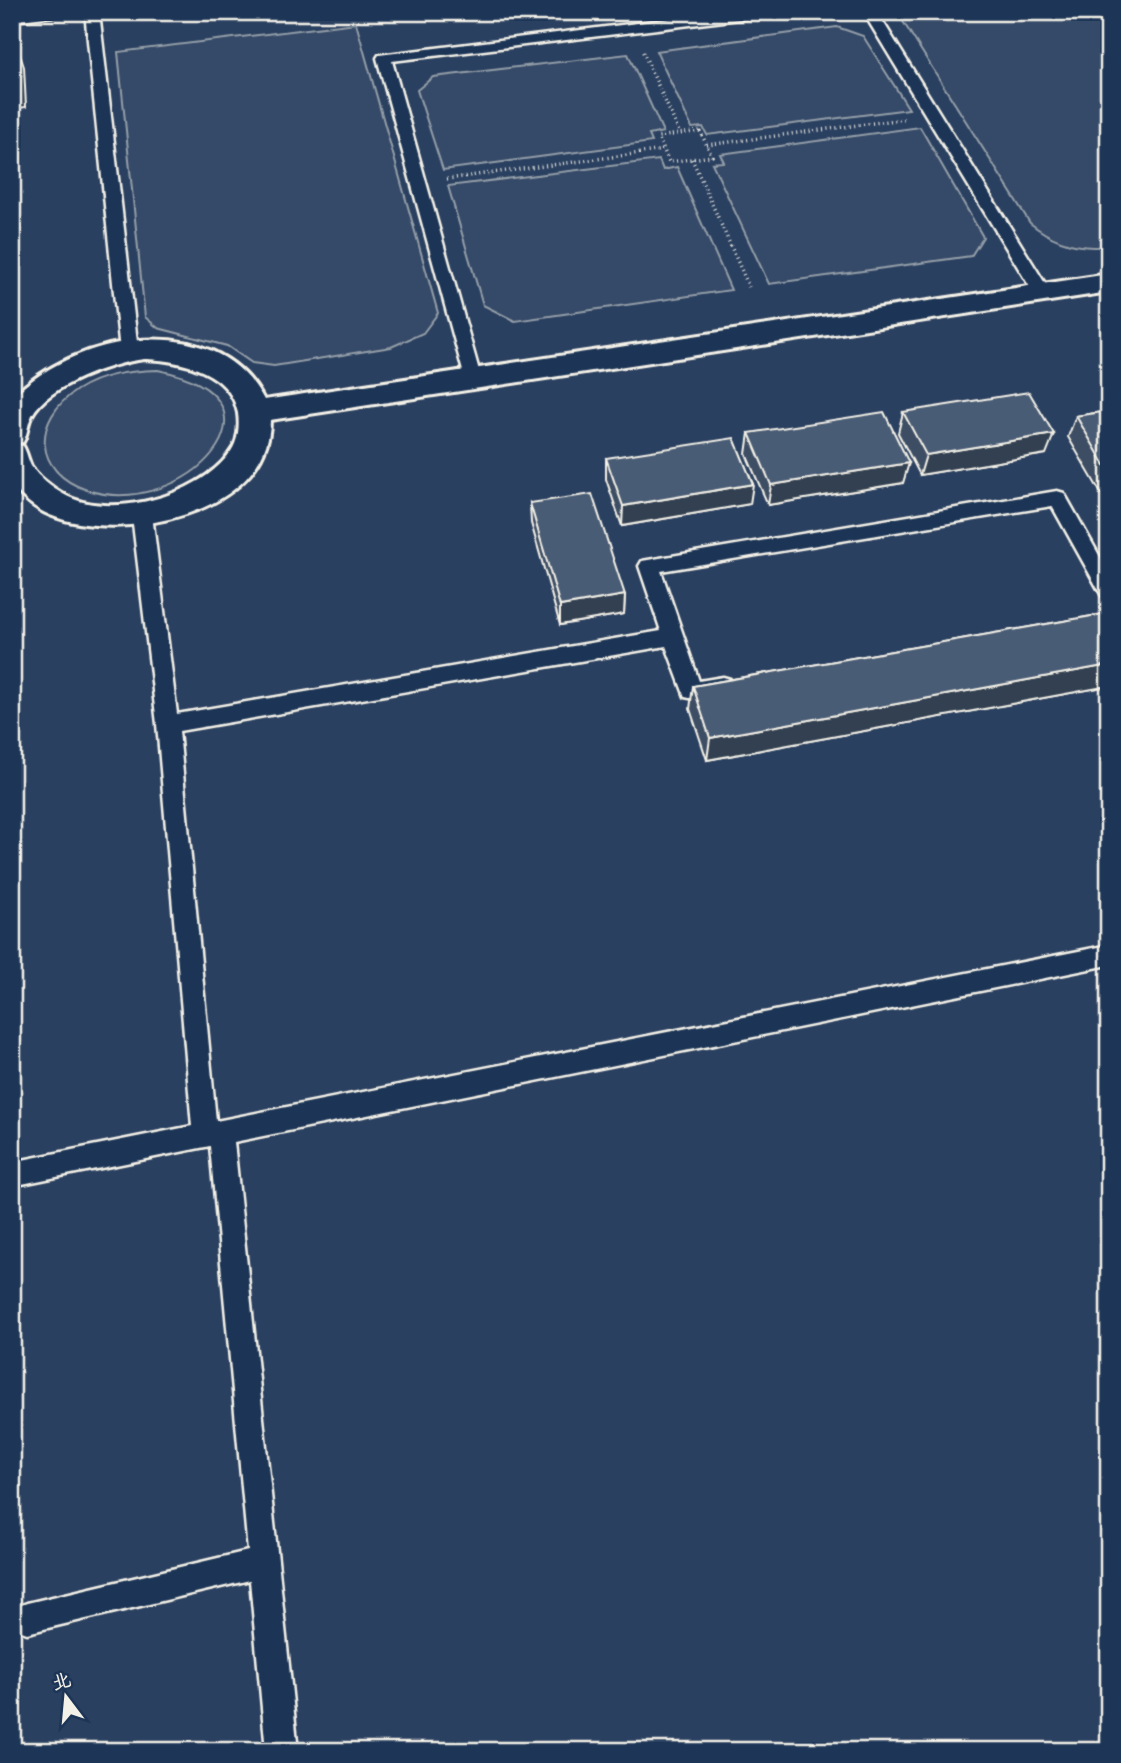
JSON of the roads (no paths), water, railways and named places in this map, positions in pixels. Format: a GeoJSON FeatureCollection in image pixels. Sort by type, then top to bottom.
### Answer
{"type":"FeatureCollection","features":[{"type":"Feature","properties":{"kind":"street"},"geometry":{"type":"LineString","coordinates":[[255,412],[1109,283]]}},
{"type":"Feature","properties":{"kind":"street"},"geometry":{"type":"LineString","coordinates":[[12,454],[19,483],[48,502],[76,512],[108,517],[142,515],[181,504],[215,486],[239,463],[253,438],[255,412],[246,388],[226,369],[198,356],[165,350],[129,351],[93,359],[61,374],[35,394],[14,421]]}},
{"type":"Feature","properties":{"kind":"lane"},"geometry":{"type":"LineString","coordinates":[[12,17],[54,12]]}},
{"type":"Feature","properties":{"kind":"lane"},"geometry":{"type":"LineString","coordinates":[[92,12],[129,351]]}},
{"type":"Feature","properties":{"kind":"lane"},"geometry":{"type":"LineString","coordinates":[[472,378],[384,58],[765,12]]}},
{"type":"Feature","properties":{"kind":"lane"},"geometry":{"type":"LineString","coordinates":[[870,12],[1042,293]]}},
{"type":"Feature","properties":{"kind":"lane"},"geometry":{"type":"LineString","coordinates":[[746,681],[692,691],[649,566],[1057,498],[1101,563],[1109,592]]}},
{"type":"Feature","properties":{"kind":"lane"},"geometry":{"type":"LineString","coordinates":[[142,515],[168,724],[282,1751]]}},
{"type":"Feature","properties":{"kind":"lane"},"geometry":{"type":"LineString","coordinates":[[168,724],[674,637]]}},
{"type":"Feature","properties":{"kind":"lane"},"geometry":{"type":"LineString","coordinates":[[12,1174],[1109,955]]}},
{"type":"Feature","properties":{"kind":"lane"},"geometry":{"type":"LineString","coordinates":[[27,1618],[262,1562]]}}]}
